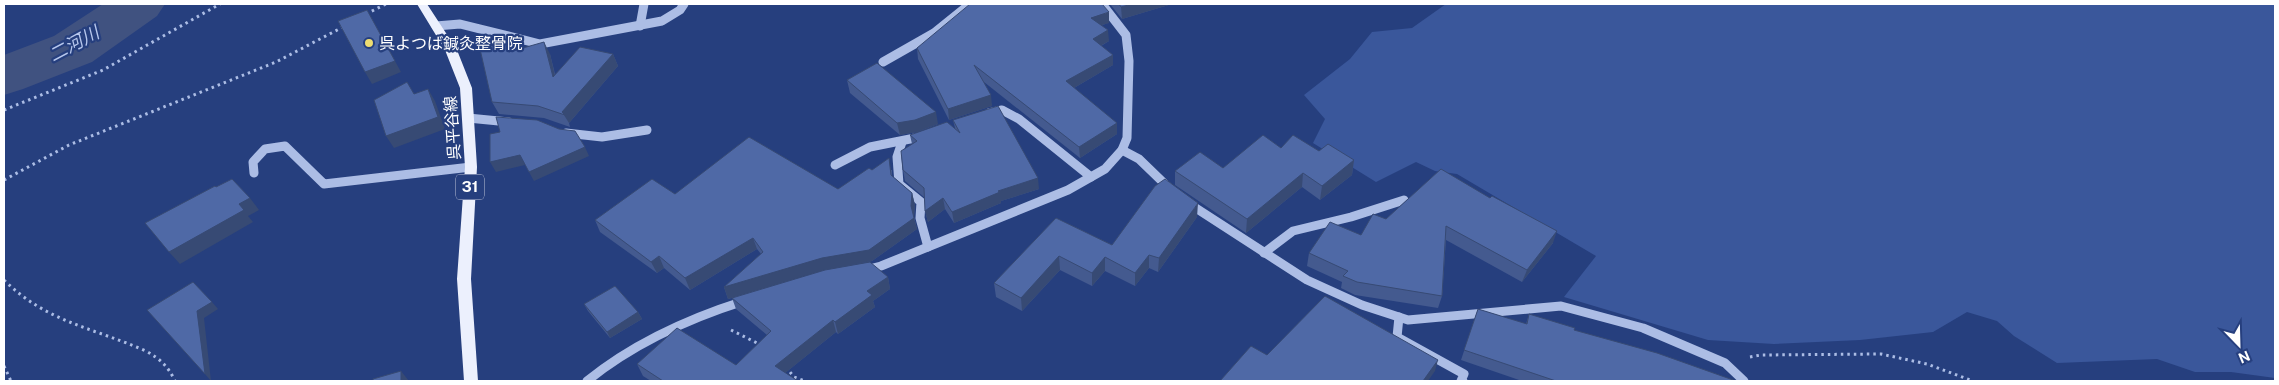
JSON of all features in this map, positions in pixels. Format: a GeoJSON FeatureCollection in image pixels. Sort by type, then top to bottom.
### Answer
{"type":"FeatureCollection","features":[{"type":"Feature","properties":{"kind":"main road","name":"呉平谷線"},"geometry":{"type":"LineString","coordinates":[[422,4],[451,50],[466,88],[471,167],[464,279],[470,381]]}},
{"type":"Feature","properties":{"kind":"street"},"geometry":{"type":"LineString","coordinates":[[640,26],[644,4]]}},
{"type":"Feature","properties":{"kind":"street"},"geometry":{"type":"LineString","coordinates":[[436,26],[460,24],[540,44],[662,21],[680,10],[684,4]]}},
{"type":"Feature","properties":{"kind":"street"},"geometry":{"type":"LineString","coordinates":[[883,62],[934,33],[970,4]]}},
{"type":"Feature","properties":{"kind":"street"},"geometry":{"type":"LineString","coordinates":[[852,272],[881,266],[928,247],[1068,190],[1105,169],[1122,150],[1127,138],[1129,61],[1126,36],[1102,4]]}},
{"type":"Feature","properties":{"kind":"street"},"geometry":{"type":"LineString","coordinates":[[977,116],[1002,110],[1091,177]]}},
{"type":"Feature","properties":{"kind":"street"},"geometry":{"type":"LineString","coordinates":[[468,118],[515,123]]}},
{"type":"Feature","properties":{"kind":"street"},"geometry":{"type":"LineString","coordinates":[[558,130],[602,137],[647,130]]}},
{"type":"Feature","properties":{"kind":"street"},"geometry":{"type":"LineString","coordinates":[[835,165],[870,146],[902,142],[927,135]]}},
{"type":"Feature","properties":{"kind":"street"},"geometry":{"type":"LineString","coordinates":[[902,142],[897,157],[899,184],[921,202],[920,218],[928,247]]}},
{"type":"Feature","properties":{"kind":"street"},"geometry":{"type":"LineString","coordinates":[[254,174],[252,162],[265,149],[285,146],[324,184],[471,167]]}},
{"type":"Feature","properties":{"kind":"street"},"geometry":{"type":"LineString","coordinates":[[1122,150],[1138,159],[1167,187],[1201,212],[1264,253],[1307,280],[1362,305],[1408,320],[1561,306],[1643,328],[1725,363],[1744,381]]}},
{"type":"Feature","properties":{"kind":"street"},"geometry":{"type":"LineString","coordinates":[[1264,253],[1294,231],[1352,217],[1404,200]]}},
{"type":"Feature","properties":{"kind":"street"},"geometry":{"type":"LineString","coordinates":[[592,380],[605,366],[666,330],[750,298]]}},
{"type":"Feature","properties":{"kind":"street"},"geometry":{"type":"LineString","coordinates":[[1399,317],[1396,337],[1464,374],[1461,380],[1463,381]]}},
{"type":"Feature","properties":{"kind":"path"},"geometry":{"type":"LineString","coordinates":[[4,110],[103,70],[220,4]]}},
{"type":"Feature","properties":{"kind":"path"},"geometry":{"type":"LineString","coordinates":[[365,15],[386,4]]}},
{"type":"Feature","properties":{"kind":"path"},"geometry":{"type":"LineString","coordinates":[[4,180],[66,146],[186,96],[277,62],[350,23]]}},
{"type":"Feature","properties":{"kind":"path"},"geometry":{"type":"LineString","coordinates":[[4,280],[50,315],[132,345],[160,360],[173,372],[175,381]]}},
{"type":"Feature","properties":{"kind":"path"},"geometry":{"type":"LineString","coordinates":[[700,316],[763,346]]}},
{"type":"Feature","properties":{"kind":"path"},"geometry":{"type":"LineString","coordinates":[[1725,363],[1761,355],[1881,354],[1927,364],[1973,381]]}},
{"type":"Feature","properties":{"kind":"path"},"geometry":{"type":"LineString","coordinates":[[781,361],[794,377],[805,381]]}},
{"type":"Feature","properties":{"kind":"path"},"geometry":{"type":"LineString","coordinates":[[4,366],[11,381]]}},
{"type":"Feature","properties":{"kind":"shaded area"},"geometry":{"type":"Polygon","coordinates":[[[1446,4],[2275,4],[2275,378],[2231,372],[2195,372],[2157,359],[2057,363],[2014,336],[1997,321],[1967,312],[1933,332],[1860,340],[1774,344],[1708,340],[1564,297],[1596,256],[1457,174],[1435,171],[1416,162],[1376,182],[1313,143],[1325,119],[1304,95],[1350,59],[1372,32],[1412,28],[1446,4]]]}},
{"type":"Feature","properties":{"kind":"building"},"geometry":{"type":"Polygon","coordinates":[[[970,4],[1102,4],[1109,12],[1091,18],[1108,30],[1093,39],[1113,55],[1066,81],[1117,123],[1079,147],[974,65],[991,95],[948,109],[917,48],[970,4]]]}},
{"type":"Feature","properties":{"kind":"building"},"geometry":{"type":"Polygon","coordinates":[[[1119,4],[1132,4],[1121,7],[1119,4]]]}},
{"type":"Feature","properties":{"kind":"building"},"geometry":{"type":"Polygon","coordinates":[[[367,10],[395,61],[365,72],[338,21],[367,10]]]}},
{"type":"Feature","properties":{"kind":"building"},"geometry":{"type":"Polygon","coordinates":[[[506,42],[509,52],[544,42],[553,77],[580,47],[613,54],[562,112],[565,115],[538,106],[492,102],[480,49],[506,42]]]}},
{"type":"Feature","properties":{"kind":"building"},"geometry":{"type":"Polygon","coordinates":[[[877,63],[936,112],[915,120],[897,123],[847,80],[877,63]]]}},
{"type":"Feature","properties":{"kind":"building"},"geometry":{"type":"Polygon","coordinates":[[[407,82],[414,94],[428,89],[438,117],[386,136],[374,100],[407,82]]]}},
{"type":"Feature","properties":{"kind":"building"},"geometry":{"type":"Polygon","coordinates":[[[998,106],[1038,178],[998,191],[1000,192],[952,212],[943,198],[925,211],[924,188],[903,170],[901,151],[917,141],[910,135],[947,122],[960,133],[953,120],[998,106]]]}},
{"type":"Feature","properties":{"kind":"building"},"geometry":{"type":"Polygon","coordinates":[[[496,117],[537,120],[559,129],[575,131],[585,147],[529,172],[520,155],[490,162],[490,134],[500,132],[496,117]]]}},
{"type":"Feature","properties":{"kind":"building"},"geometry":{"type":"Polygon","coordinates":[[[1263,135],[1281,148],[1293,135],[1319,151],[1328,144],[1354,160],[1322,186],[1303,173],[1247,219],[1175,171],[1200,152],[1223,168],[1263,135]]]}},
{"type":"Feature","properties":{"kind":"building"},"geometry":{"type":"Polygon","coordinates":[[[749,137],[838,189],[869,168],[872,170],[889,158],[891,175],[912,193],[911,206],[914,218],[869,250],[822,258],[724,287],[763,252],[753,238],[685,278],[659,256],[651,262],[595,220],[652,179],[675,194],[749,137]]]}},
{"type":"Feature","properties":{"kind":"building"},"geometry":{"type":"Polygon","coordinates":[[[1441,169],[1490,198],[1492,196],[1557,231],[1527,270],[1446,226],[1442,296],[1357,282],[1343,276],[1348,271],[1309,253],[1330,222],[1361,235],[1373,214],[1386,219],[1441,169]]]}},
{"type":"Feature","properties":{"kind":"building"},"geometry":{"type":"Polygon","coordinates":[[[232,179],[250,198],[239,204],[244,210],[169,252],[145,223],[215,186],[232,179]]]}},
{"type":"Feature","properties":{"kind":"building"},"geometry":{"type":"Polygon","coordinates":[[[1165,179],[1198,203],[1159,258],[1149,255],[1135,273],[1105,257],[1092,273],[1059,256],[1021,298],[994,283],[1056,218],[1112,245],[1155,186],[1165,179]]]}},
{"type":"Feature","properties":{"kind":"building"},"geometry":{"type":"Polygon","coordinates":[[[870,262],[888,277],[867,291],[872,295],[835,322],[833,320],[775,366],[798,381],[663,381],[637,364],[677,328],[736,365],[771,331],[732,298],[825,270],[870,262]]]}},
{"type":"Feature","properties":{"kind":"building"},"geometry":{"type":"Polygon","coordinates":[[[193,282],[212,302],[197,311],[205,374],[147,310],[193,282]]]}},
{"type":"Feature","properties":{"kind":"building"},"geometry":{"type":"Polygon","coordinates":[[[615,286],[638,312],[607,332],[584,304],[615,286]]]}},
{"type":"Feature","properties":{"kind":"building"},"geometry":{"type":"Polygon","coordinates":[[[1325,296],[1438,360],[1423,381],[1220,381],[1251,346],[1267,355],[1325,296]]]}},
{"type":"Feature","properties":{"kind":"building"},"geometry":{"type":"Polygon","coordinates":[[[1478,309],[1527,324],[1529,314],[1575,328],[1574,330],[1657,353],[1736,381],[1556,381],[1464,350],[1478,309]]]}},
{"type":"Feature","properties":{"kind":"building"},"geometry":{"type":"Polygon","coordinates":[[[401,371],[401,381],[373,381],[373,379],[401,371]]]}},
{"type":"Feature","properties":{"kind":"waterway","name":"二河川"},"geometry":{"type":"LineString","coordinates":[[4,76],[73,49],[139,4]]}},
{"type":"Feature","properties":{"kind":"place","name":"呉よつば鍼灸整骨院"},"geometry":{"type":"Point","coordinates":[369,43]}}]}
